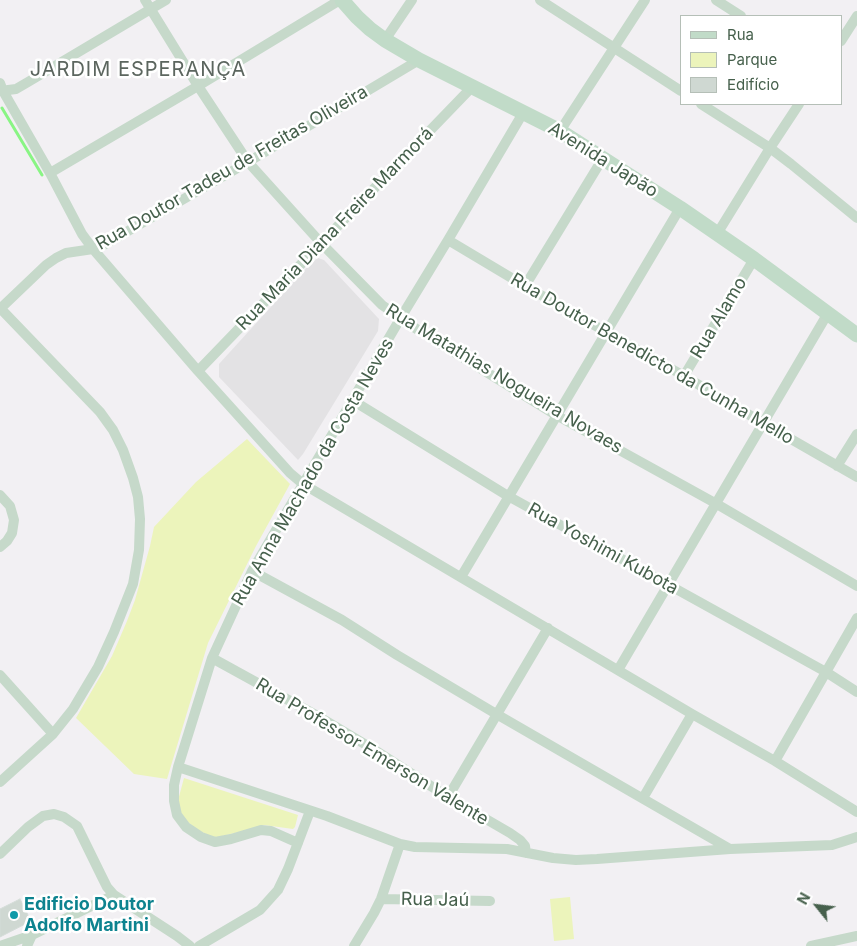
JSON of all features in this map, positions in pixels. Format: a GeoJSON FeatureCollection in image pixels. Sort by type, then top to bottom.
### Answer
{"type":"FeatureCollection","features":[{"type":"Feature","properties":{"kind":"main road","name":"Avenida Japão"},"geometry":{"type":"LineString","coordinates":[[341,0],[370,29],[385,40],[419,60],[560,131],[603,158],[680,208],[857,335]]}},
{"type":"Feature","properties":{"kind":"street"},"geometry":{"type":"LineString","coordinates":[[1,88],[16,88],[28,82],[148,4],[166,0]]}},
{"type":"Feature","properties":{"kind":"street"},"geometry":{"type":"LineString","coordinates":[[50,172],[341,0]]}},
{"type":"Feature","properties":{"kind":"street"},"geometry":{"type":"LineString","coordinates":[[385,40],[412,0]]}},
{"type":"Feature","properties":{"kind":"street"},"geometry":{"type":"LineString","coordinates":[[540,0],[680,90]]}},
{"type":"Feature","properties":{"kind":"street"},"geometry":{"type":"LineString","coordinates":[[560,131],[645,0]]}},
{"type":"Feature","properties":{"kind":"street"},"geometry":{"type":"LineString","coordinates":[[716,0],[739,15]]}},
{"type":"Feature","properties":{"kind":"street","name":"Rua Matathias Nogueira Novaes"},"geometry":{"type":"LineString","coordinates":[[148,4],[198,86],[248,162],[320,243],[382,305],[400,319],[556,415],[715,503],[857,586]]}},
{"type":"Feature","properties":{"kind":"street"},"geometry":{"type":"LineString","coordinates":[[842,39],[857,16]]}},
{"type":"Feature","properties":{"kind":"street","name":"Rua Doutor Tadeu de Freitas Oliveira"},"geometry":{"type":"LineString","coordinates":[[0,309],[46,265],[56,258],[66,254],[93,249],[107,243],[419,60]]}},
{"type":"Feature","properties":{"kind":"street","name":"Rua Maria Diana Freire Marmorá"},"geometry":{"type":"LineString","coordinates":[[198,371],[472,87]]}},
{"type":"Feature","properties":{"kind":"street"},"geometry":{"type":"LineString","coordinates":[[1,88],[50,172],[82,234],[93,249],[198,371],[290,473],[303,484],[774,761],[857,812]]}},
{"type":"Feature","properties":{"kind":"street"},"geometry":{"type":"LineString","coordinates":[[703,105],[770,148],[855,213]]}},
{"type":"Feature","properties":{"kind":"street"},"geometry":{"type":"LineString","coordinates":[[717,234],[798,105]]}},
{"type":"Feature","properties":{"kind":"street","name":"Rua Anna Machado da Costa Neves"},"geometry":{"type":"LineString","coordinates":[[298,843],[271,830],[261,830],[215,842],[201,837],[186,827],[177,815],[174,802],[174,785],[178,767],[212,658],[252,570],[523,113]]}},
{"type":"Feature","properties":{"kind":"street"},"geometry":{"type":"LineString","coordinates":[[525,286],[603,158]]}},
{"type":"Feature","properties":{"kind":"street"},"geometry":{"type":"LineString","coordinates":[[461,577],[680,208]]}},
{"type":"Feature","properties":{"kind":"street","name":"Rua Doutor Benedicto da Cunha Mello"},"geometry":{"type":"LineString","coordinates":[[448,240],[857,477]]}},
{"type":"Feature","properties":{"kind":"street","name":"Rua Alamo"},"geometry":{"type":"LineString","coordinates":[[684,376],[754,260]]}},
{"type":"Feature","properties":{"kind":"street"},"geometry":{"type":"LineString","coordinates":[[0,309],[100,412],[123,450],[138,497],[140,519],[139,550],[133,584],[98,667],[73,709],[53,734],[0,782]]}},
{"type":"Feature","properties":{"kind":"street"},"geometry":{"type":"LineString","coordinates":[[618,670],[828,313]]}},
{"type":"Feature","properties":{"kind":"street","name":"Rua Yoshimi Kubota"},"geometry":{"type":"LineString","coordinates":[[352,400],[508,496],[826,672],[857,692]]}},
{"type":"Feature","properties":{"kind":"street"},"geometry":{"type":"LineString","coordinates":[[837,466],[857,434]]}},
{"type":"Feature","properties":{"kind":"street"},"geometry":{"type":"LineString","coordinates":[[0,495],[10,506],[14,520],[12,533],[0,547]]}},
{"type":"Feature","properties":{"kind":"street"},"geometry":{"type":"LineString","coordinates":[[252,570],[342,620],[498,715],[730,849]]}},
{"type":"Feature","properties":{"kind":"street"},"geometry":{"type":"LineString","coordinates":[[774,761],[857,618]]}},
{"type":"Feature","properties":{"kind":"street"},"geometry":{"type":"LineString","coordinates":[[448,798],[548,628]]}},
{"type":"Feature","properties":{"kind":"street","name":"Rua Professor Emerson Valente"},"geometry":{"type":"LineString","coordinates":[[212,658],[373,749],[448,798],[515,837],[525,846],[526,852]]}},
{"type":"Feature","properties":{"kind":"street"},"geometry":{"type":"LineString","coordinates":[[0,676],[53,734]]}},
{"type":"Feature","properties":{"kind":"street"},"geometry":{"type":"LineString","coordinates":[[643,798],[692,714]]}},
{"type":"Feature","properties":{"kind":"street"},"geometry":{"type":"LineString","coordinates":[[178,767],[310,811],[400,844],[415,847],[507,850],[576,860],[730,849],[832,845],[857,837]]}},
{"type":"Feature","properties":{"kind":"street"},"geometry":{"type":"LineString","coordinates":[[199,946],[260,910],[278,890],[310,811]]}},
{"type":"Feature","properties":{"kind":"street"},"geometry":{"type":"LineString","coordinates":[[0,854],[28,826],[43,816],[54,814],[64,817],[77,826],[107,887],[114,894],[190,946]]}},
{"type":"Feature","properties":{"kind":"street"},"geometry":{"type":"LineString","coordinates":[[354,946],[381,899],[400,844]]}},
{"type":"Feature","properties":{"kind":"street"},"geometry":{"type":"LineString","coordinates":[[0,946],[32,935],[114,894]]}},
{"type":"Feature","properties":{"kind":"street","name":"Rua Jaú"},"geometry":{"type":"LineString","coordinates":[[381,899],[490,901]]}},
{"type":"Feature","properties":{"kind":"street"},"geometry":{"type":"LineString","coordinates":[[27,946],[32,935]]}},
{"type":"Feature","properties":{"kind":"street"},"geometry":{"type":"LineString","coordinates":[[810,946],[857,936]]}},
{"type":"Feature","properties":{"kind":"shaded area"},"geometry":{"type":"Polygon","coordinates":[[[318,258],[324,260],[379,319],[378,331],[298,460],[219,377],[219,364],[310,264],[318,258]]]}},
{"type":"Feature","properties":{"kind":"green space"},"geometry":{"type":"Polygon","coordinates":[[[247,439],[290,484],[256,546],[208,643],[167,779],[134,774],[76,718],[112,656],[127,621],[135,600],[154,527],[196,482],[247,439]]]}},
{"type":"Feature","properties":{"kind":"green space"},"geometry":{"type":"Polygon","coordinates":[[[184,778],[298,815],[295,827],[293,829],[264,825],[214,838],[196,829],[181,816],[177,804],[184,778]]]}},
{"type":"Feature","properties":{"kind":"green space"},"geometry":{"type":"Polygon","coordinates":[[[570,897],[574,939],[554,941],[550,899],[570,897]]]}},
{"type":"Feature","properties":{"kind":"building","name":"Edificio Doutor Adolfo Martini"},"geometry":{"type":"Polygon","coordinates":[[[20,899],[31,921],[0,937],[0,909],[20,899]]]}},
{"type":"Feature","properties":{"kind":"waterway"},"geometry":{"type":"LineString","coordinates":[[2,108],[42,175]]}},
{"type":"Feature","properties":{"kind":"place","name":"Edificio Doutor Adolfo Martini"},"geometry":{"type":"Point","coordinates":[14,915]}},
{"type":"Feature","properties":{"kind":"district","name":"JARDIM ESPERANÇA"},"geometry":{"type":"Point","coordinates":[138,70]}}]}
